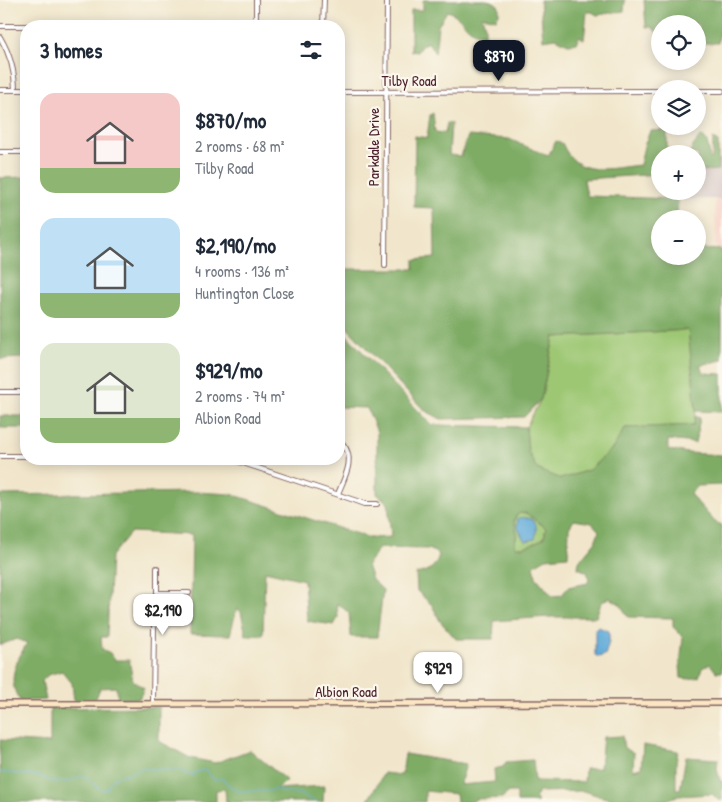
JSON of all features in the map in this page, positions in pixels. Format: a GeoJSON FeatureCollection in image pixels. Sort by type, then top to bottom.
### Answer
{"type":"FeatureCollection","features":[{"type":"Feature","properties":{"kind":"street"},"geometry":{"type":"LineString","coordinates":[[255,20],[256,0]]}},
{"type":"Feature","properties":{"kind":"street"},"geometry":{"type":"LineString","coordinates":[[323,20],[324,0]]}},
{"type":"Feature","properties":{"kind":"street","name":"Parkdale Drive"},"geometry":{"type":"LineString","coordinates":[[385,265],[387,0]]}},
{"type":"Feature","properties":{"kind":"street"},"geometry":{"type":"LineString","coordinates":[[0,26],[20,26]]}},
{"type":"Feature","properties":{"kind":"street"},"geometry":{"type":"LineString","coordinates":[[0,37],[11,59],[15,76],[15,90]]}},
{"type":"Feature","properties":{"kind":"street"},"geometry":{"type":"LineString","coordinates":[[0,90],[20,90]]}},
{"type":"Feature","properties":{"kind":"street","name":"Tilby Road"},"geometry":{"type":"LineString","coordinates":[[345,92],[651,91]]}},
{"type":"Feature","properties":{"kind":"street"},"geometry":{"type":"LineString","coordinates":[[706,91],[722,91]]}},
{"type":"Feature","properties":{"kind":"street"},"geometry":{"type":"LineString","coordinates":[[0,152],[20,152]]}},
{"type":"Feature","properties":{"kind":"street"},"geometry":{"type":"LineString","coordinates":[[0,392],[20,392]]}},
{"type":"Feature","properties":{"kind":"street"},"geometry":{"type":"LineString","coordinates":[[338,494],[350,462],[348,450],[345,446]]}},
{"type":"Feature","properties":{"kind":"street"},"geometry":{"type":"LineString","coordinates":[[0,456],[20,456]]}},
{"type":"Feature","properties":{"kind":"street"},"geometry":{"type":"LineString","coordinates":[[249,465],[365,504],[377,504]]}},
{"type":"Feature","properties":{"kind":"street"},"geometry":{"type":"LineString","coordinates":[[153,704],[157,568]]}},
{"type":"Feature","properties":{"kind":"street"},"geometry":{"type":"LineString","coordinates":[[157,593],[189,593]]}},
{"type":"Feature","properties":{"kind":"street","name":"Albion Road"},"geometry":{"type":"LineString","coordinates":[[0,704],[722,703]]}},
{"type":"Feature","properties":{"kind":"shaded area"},"geometry":{"type":"Polygon","coordinates":[[[718,159],[722,159],[722,199],[706,199],[706,171],[718,170],[718,159]]]}},
{"type":"Feature","properties":{"kind":"shaded area"},"geometry":{"type":"Polygon","coordinates":[[[715,199],[722,199],[722,250],[716,249],[715,199]]]}},
{"type":"Feature","properties":{"kind":"green space"},"geometry":{"type":"Polygon","coordinates":[[[423,0],[486,0],[494,2],[499,6],[499,14],[496,19],[482,16],[485,35],[472,31],[457,16],[447,11],[438,26],[435,53],[428,42],[422,45],[417,52],[411,51],[411,10],[423,10],[423,0]]]}},
{"type":"Feature","properties":{"kind":"green space"},"geometry":{"type":"Polygon","coordinates":[[[540,0],[625,0],[624,11],[597,15],[587,12],[584,40],[579,36],[577,43],[568,44],[556,38],[543,40],[540,0]]]}},
{"type":"Feature","properties":{"kind":"green space"},"geometry":{"type":"Polygon","coordinates":[[[644,0],[722,0],[722,28],[718,43],[706,43],[706,15],[651,15],[651,27],[646,27],[644,0]]]}},
{"type":"Feature","properties":{"kind":"green space"},"geometry":{"type":"Polygon","coordinates":[[[433,113],[435,132],[445,133],[447,123],[451,123],[449,155],[461,156],[468,136],[509,139],[548,156],[556,141],[562,143],[568,154],[576,162],[585,167],[605,169],[640,165],[644,146],[650,131],[651,135],[667,135],[667,145],[651,145],[651,175],[584,179],[587,196],[678,200],[677,210],[651,210],[651,265],[706,265],[706,249],[722,250],[722,360],[700,365],[704,373],[722,374],[722,412],[696,411],[688,330],[554,337],[541,399],[524,417],[441,419],[424,410],[345,325],[345,269],[414,269],[414,260],[435,258],[434,208],[414,207],[415,136],[427,138],[430,115],[433,113]]]}},
{"type":"Feature","properties":{"kind":"green space"},"geometry":{"type":"Polygon","coordinates":[[[701,136],[704,138],[709,149],[710,159],[712,159],[713,139],[718,142],[718,170],[706,171],[706,145],[694,145],[701,136]]]}},
{"type":"Feature","properties":{"kind":"green space"},"geometry":{"type":"Polygon","coordinates":[[[20,177],[20,358],[0,359],[0,178],[20,177]]]}},
{"type":"Feature","properties":{"kind":"green space"},"geometry":{"type":"Polygon","coordinates":[[[689,330],[696,411],[694,425],[625,428],[613,448],[589,470],[561,479],[537,469],[528,452],[526,427],[541,399],[554,337],[689,330]]]}},
{"type":"Feature","properties":{"kind":"green space"},"geometry":{"type":"Polygon","coordinates":[[[345,333],[432,425],[526,427],[528,452],[537,469],[561,479],[589,470],[613,448],[625,428],[694,425],[695,416],[700,418],[695,443],[668,440],[668,450],[722,455],[722,485],[697,486],[690,494],[715,522],[722,525],[722,672],[716,672],[710,664],[702,668],[699,677],[681,678],[680,665],[683,637],[673,627],[673,618],[628,617],[620,604],[609,598],[601,603],[596,617],[548,617],[494,621],[493,639],[456,639],[440,621],[432,605],[417,591],[416,574],[425,572],[434,566],[439,554],[428,549],[379,548],[367,565],[372,580],[383,590],[377,637],[351,637],[349,613],[337,603],[338,618],[334,625],[307,621],[304,580],[265,571],[263,635],[246,635],[241,612],[237,608],[230,635],[190,634],[192,535],[131,532],[111,556],[107,637],[101,637],[102,649],[110,653],[115,660],[129,660],[133,681],[144,688],[139,699],[118,699],[116,687],[100,688],[95,701],[74,701],[72,683],[62,671],[48,675],[42,681],[46,700],[20,701],[13,678],[16,664],[27,643],[17,639],[0,645],[0,495],[196,492],[231,494],[370,538],[391,537],[388,503],[377,494],[377,432],[367,408],[345,407],[345,333]],[[520,513],[514,521],[517,533],[515,547],[527,546],[544,538],[546,528],[526,513],[520,513]],[[574,520],[569,528],[568,556],[546,558],[534,565],[536,577],[552,596],[562,595],[568,587],[588,583],[589,577],[587,572],[578,568],[579,561],[595,542],[599,531],[592,523],[574,520]]]}},
{"type":"Feature","properties":{"kind":"green space"},"geometry":{"type":"Polygon","coordinates":[[[0,416],[20,416],[20,428],[0,428],[0,416]]]}},
{"type":"Feature","properties":{"kind":"green space"},"geometry":{"type":"Polygon","coordinates":[[[520,513],[526,513],[546,527],[544,538],[527,546],[515,547],[517,533],[514,521],[520,513]]]}},
{"type":"Feature","properties":{"kind":"green space"},"geometry":{"type":"Polygon","coordinates":[[[159,707],[159,741],[190,758],[215,763],[250,750],[287,781],[276,789],[324,786],[323,802],[226,802],[225,789],[216,790],[216,802],[0,802],[0,740],[50,743],[50,708],[159,707]]]}},
{"type":"Feature","properties":{"kind":"green space"},"geometry":{"type":"Polygon","coordinates":[[[622,736],[624,748],[634,753],[633,770],[641,768],[643,745],[678,751],[676,789],[680,789],[686,757],[718,759],[717,769],[720,781],[722,781],[722,800],[718,800],[712,794],[677,796],[666,800],[647,801],[631,798],[613,800],[583,791],[539,792],[535,797],[538,802],[517,802],[517,792],[509,792],[502,798],[457,802],[456,794],[425,791],[425,802],[367,802],[384,773],[402,775],[405,754],[466,764],[460,785],[495,782],[494,769],[503,767],[506,762],[533,760],[535,781],[584,782],[585,769],[600,768],[603,737],[622,736]]]}},
{"type":"Feature","properties":{"kind":"water"},"geometry":{"type":"Polygon","coordinates":[[[518,518],[529,518],[535,522],[535,539],[524,540],[517,526],[518,518]]]}},
{"type":"Feature","properties":{"kind":"water"},"geometry":{"type":"Polygon","coordinates":[[[598,627],[609,631],[609,642],[605,655],[599,657],[595,655],[595,630],[598,627]]]}},
{"type":"Feature","properties":{"kind":"waterway"},"geometry":{"type":"LineString","coordinates":[[0,772],[40,776],[53,782],[72,781],[78,777],[86,776],[103,790],[108,789],[109,784],[118,776],[131,773],[143,767],[178,770],[193,776],[195,772],[205,770],[215,780],[222,778],[231,787],[239,791],[268,791],[277,789],[282,792],[300,794],[316,802]]}}]}
